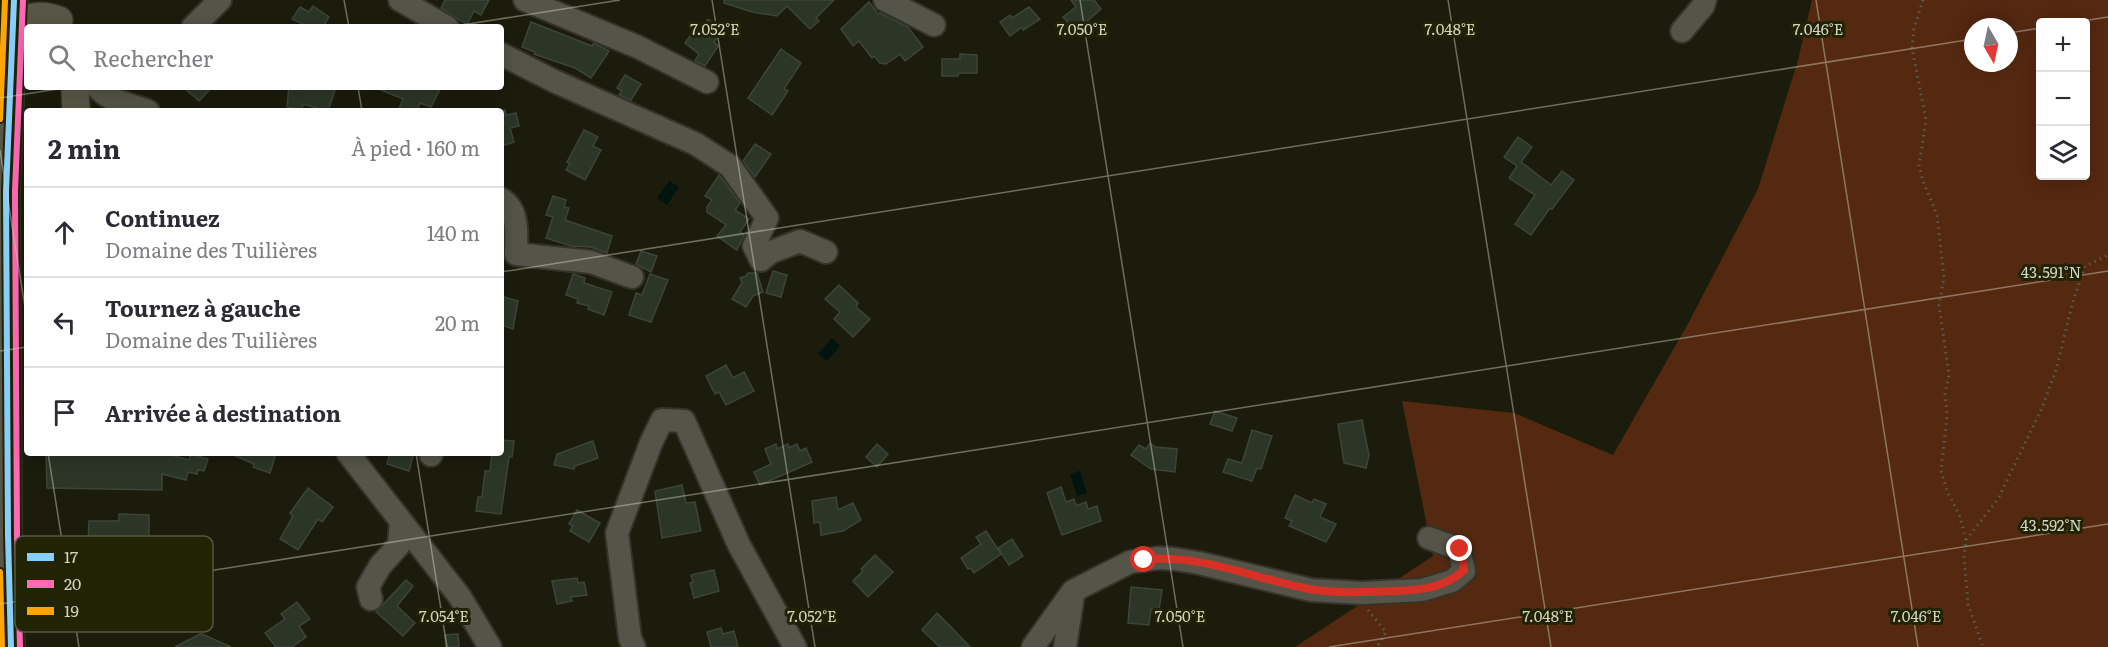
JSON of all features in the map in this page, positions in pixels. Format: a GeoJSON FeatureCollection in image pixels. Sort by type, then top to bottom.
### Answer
{"type":"FeatureCollection","features":[{"type":"Feature","properties":{"kind":"main road"},"geometry":{"type":"LineString","coordinates":[[7,641],[4,462],[7,314],[16,191],[3,148],[14,13],[28,17],[57,16]]}},
{"type":"Feature","properties":{"kind":"main road"},"geometry":{"type":"LineString","coordinates":[[75,90],[76,108]]}},
{"type":"Feature","properties":{"kind":"main road"},"geometry":{"type":"LineString","coordinates":[[7,314],[24,269]]}},
{"type":"Feature","properties":{"kind":"street"},"geometry":{"type":"LineString","coordinates":[[196,24],[220,0]]}},
{"type":"Feature","properties":{"kind":"street"},"geometry":{"type":"LineString","coordinates":[[400,0],[442,24]]}},
{"type":"Feature","properties":{"kind":"street"},"geometry":{"type":"LineString","coordinates":[[525,0],[638,47],[707,82]]}},
{"type":"Feature","properties":{"kind":"street"},"geometry":{"type":"LineString","coordinates":[[885,0],[934,26]]}},
{"type":"Feature","properties":{"kind":"street"},"geometry":{"type":"LineString","coordinates":[[1682,31],[1705,0]]}},
{"type":"Feature","properties":{"kind":"street"},"geometry":{"type":"LineString","coordinates":[[504,56],[554,81],[696,144],[729,166],[767,218],[754,246],[761,260],[771,252],[800,241],[826,252]]}},
{"type":"Feature","properties":{"kind":"street"},"geometry":{"type":"LineString","coordinates":[[99,90],[104,96],[124,100],[141,108]]}},
{"type":"Feature","properties":{"kind":"street"},"geometry":{"type":"LineString","coordinates":[[504,201],[515,216],[516,254],[591,262],[632,277]]}},
{"type":"Feature","properties":{"kind":"street"},"geometry":{"type":"LineString","coordinates":[[634,647],[630,638],[617,534],[651,443],[663,420],[684,421],[739,545],[795,647]]}},
{"type":"Feature","properties":{"kind":"street"},"geometry":{"type":"LineString","coordinates":[[350,456],[460,597],[490,647]]}},
{"type":"Feature","properties":{"kind":"street"},"geometry":{"type":"LineString","coordinates":[[370,599],[368,587],[380,566],[399,545],[401,522]]}},
{"type":"Feature","properties":{"kind":"street"},"geometry":{"type":"LineString","coordinates":[[1033,647],[1073,591],[1130,562],[1158,558],[1199,563],[1311,590],[1353,592],[1422,590],[1452,581],[1464,570],[1460,549],[1430,538]]}},
{"type":"Feature","properties":{"kind":"street"},"geometry":{"type":"LineString","coordinates":[[1065,647],[1073,591]]}},
{"type":"Feature","properties":{"kind":"path"},"geometry":{"type":"LineString","coordinates":[[1923,0],[1914,29],[1912,48],[1926,120],[1919,165],[1937,215],[1944,277],[1939,306],[1949,374],[1945,394],[1947,416],[1941,471],[1947,491],[1959,514],[1966,540],[1964,558],[1966,593],[1983,647]]}},
{"type":"Feature","properties":{"kind":"path"},"geometry":{"type":"LineString","coordinates":[[1966,540],[1998,499],[2042,408],[2057,367],[2073,302],[2085,266],[2108,255]]}},
{"type":"Feature","properties":{"kind":"path"},"geometry":{"type":"LineString","coordinates":[[1353,592],[1386,632],[1377,647]]}},
{"type":"Feature","properties":{"kind":"shaded area"},"geometry":{"type":"Polygon","coordinates":[[[1812,0],[2108,0],[2108,647],[1295,647],[1433,556],[1402,401],[1514,413],[1613,455],[1689,322],[1758,189],[1798,60],[1812,0]]]}},
{"type":"Feature","properties":{"kind":"shaded area"},"geometry":{"type":"Polygon","coordinates":[[[669,181],[679,187],[667,205],[657,198],[669,181]]]}},
{"type":"Feature","properties":{"kind":"shaded area"},"geometry":{"type":"Polygon","coordinates":[[[832,338],[840,346],[827,361],[818,354],[832,338]]]}},
{"type":"Feature","properties":{"kind":"shaded area"},"geometry":{"type":"Polygon","coordinates":[[[1080,471],[1087,493],[1077,496],[1070,474],[1080,471]]]}},
{"type":"Feature","properties":{"kind":"building"},"geometry":{"type":"Polygon","coordinates":[[[445,0],[489,0],[481,15],[474,11],[468,24],[441,8],[445,0]]]}},
{"type":"Feature","properties":{"kind":"building"},"geometry":{"type":"Polygon","coordinates":[[[724,0],[834,0],[816,18],[819,21],[810,29],[787,6],[777,16],[752,12],[724,3],[724,0]]]}},
{"type":"Feature","properties":{"kind":"building"},"geometry":{"type":"Polygon","coordinates":[[[1071,0],[1094,0],[1101,9],[1076,31],[1063,17],[1076,7],[1071,0]]]}},
{"type":"Feature","properties":{"kind":"building"},"geometry":{"type":"Polygon","coordinates":[[[869,2],[878,14],[908,27],[923,47],[905,61],[900,54],[886,64],[880,63],[874,56],[872,58],[859,41],[853,46],[841,29],[869,2]]]}},
{"type":"Feature","properties":{"kind":"building"},"geometry":{"type":"Polygon","coordinates":[[[313,6],[329,17],[325,24],[303,24],[292,19],[300,7],[309,12],[313,6]]]}},
{"type":"Feature","properties":{"kind":"building"},"geometry":{"type":"Polygon","coordinates":[[[1029,7],[1040,19],[1023,30],[1022,27],[1010,36],[1000,22],[1010,15],[1012,18],[1029,7]]]}},
{"type":"Feature","properties":{"kind":"building"},"geometry":{"type":"Polygon","coordinates":[[[708,19],[722,29],[714,42],[718,46],[705,66],[695,61],[699,54],[685,43],[695,29],[699,33],[708,19]]]}},
{"type":"Feature","properties":{"kind":"building"},"geometry":{"type":"Polygon","coordinates":[[[531,22],[592,46],[594,43],[609,51],[591,78],[575,68],[534,54],[535,52],[522,47],[531,22]]]}},
{"type":"Feature","properties":{"kind":"building"},"geometry":{"type":"Polygon","coordinates":[[[781,49],[801,63],[784,89],[788,91],[772,115],[748,98],[781,49]]]}},
{"type":"Feature","properties":{"kind":"building"},"geometry":{"type":"Polygon","coordinates":[[[960,54],[977,55],[977,73],[942,76],[942,59],[960,59],[960,54]]]}},
{"type":"Feature","properties":{"kind":"building"},"geometry":{"type":"Polygon","coordinates":[[[625,75],[641,84],[631,100],[619,95],[622,91],[617,88],[625,75]]]}},
{"type":"Feature","properties":{"kind":"building"},"geometry":{"type":"Polygon","coordinates":[[[186,90],[209,90],[199,101],[186,90]]]}},
{"type":"Feature","properties":{"kind":"building"},"geometry":{"type":"Polygon","coordinates":[[[289,90],[335,90],[329,108],[303,104],[302,108],[287,107],[289,90]]]}},
{"type":"Feature","properties":{"kind":"building"},"geometry":{"type":"Polygon","coordinates":[[[381,90],[440,90],[431,107],[420,103],[418,108],[399,108],[403,99],[381,90]]]}},
{"type":"Feature","properties":{"kind":"building"},"geometry":{"type":"Polygon","coordinates":[[[504,110],[506,115],[516,113],[519,126],[510,128],[514,142],[504,145],[504,110]]]}},
{"type":"Feature","properties":{"kind":"building"},"geometry":{"type":"Polygon","coordinates":[[[584,130],[598,137],[593,146],[601,150],[585,180],[566,170],[570,163],[567,162],[584,130]]]}},
{"type":"Feature","properties":{"kind":"building"},"geometry":{"type":"Polygon","coordinates":[[[1518,137],[1532,147],[1521,162],[1551,185],[1562,171],[1574,180],[1531,235],[1515,224],[1535,195],[1509,178],[1517,166],[1504,157],[1518,137]]]}},
{"type":"Feature","properties":{"kind":"building"},"geometry":{"type":"Polygon","coordinates":[[[755,144],[771,154],[755,177],[743,161],[755,144]]]}},
{"type":"Feature","properties":{"kind":"building"},"geometry":{"type":"Polygon","coordinates":[[[719,175],[740,203],[735,210],[749,219],[740,232],[744,235],[737,250],[717,236],[726,225],[707,212],[707,207],[712,200],[705,196],[719,175]]]}},
{"type":"Feature","properties":{"kind":"building"},"geometry":{"type":"Polygon","coordinates":[[[553,196],[566,200],[564,207],[569,208],[565,220],[612,236],[607,253],[591,247],[571,246],[546,238],[553,217],[546,215],[553,196]]]}},
{"type":"Feature","properties":{"kind":"building"},"geometry":{"type":"Polygon","coordinates":[[[641,251],[657,256],[651,272],[636,264],[641,251]]]}},
{"type":"Feature","properties":{"kind":"building"},"geometry":{"type":"Polygon","coordinates":[[[773,271],[787,275],[781,297],[766,293],[773,271]]]}},
{"type":"Feature","properties":{"kind":"building"},"geometry":{"type":"Polygon","coordinates":[[[748,273],[757,273],[763,292],[753,296],[746,307],[732,299],[742,283],[740,278],[748,273]]]}},
{"type":"Feature","properties":{"kind":"building"},"geometry":{"type":"Polygon","coordinates":[[[573,274],[585,278],[584,283],[612,292],[604,315],[588,309],[589,306],[577,303],[578,299],[566,295],[573,274]]]}},
{"type":"Feature","properties":{"kind":"building"},"geometry":{"type":"Polygon","coordinates":[[[650,274],[668,280],[651,322],[629,315],[636,293],[642,295],[650,274]]]}},
{"type":"Feature","properties":{"kind":"building"},"geometry":{"type":"Polygon","coordinates":[[[839,285],[858,303],[856,307],[870,319],[853,337],[834,319],[840,312],[825,299],[839,285]]]}},
{"type":"Feature","properties":{"kind":"building"},"geometry":{"type":"Polygon","coordinates":[[[504,297],[518,301],[513,329],[504,326],[504,297]]]}},
{"type":"Feature","properties":{"kind":"building"},"geometry":{"type":"Polygon","coordinates":[[[726,365],[733,378],[744,372],[754,391],[726,405],[719,392],[715,394],[706,376],[726,365]]]}},
{"type":"Feature","properties":{"kind":"building"},"geometry":{"type":"Polygon","coordinates":[[[1215,411],[1237,418],[1232,431],[1210,424],[1215,411]]]}},
{"type":"Feature","properties":{"kind":"building"},"geometry":{"type":"Polygon","coordinates":[[[1362,420],[1369,455],[1366,468],[1344,463],[1338,424],[1362,420]]]}},
{"type":"Feature","properties":{"kind":"building"},"geometry":{"type":"Polygon","coordinates":[[[1252,430],[1272,436],[1261,469],[1257,468],[1252,481],[1223,472],[1228,459],[1242,463],[1252,430]]]}},
{"type":"Feature","properties":{"kind":"building"},"geometry":{"type":"Polygon","coordinates":[[[504,440],[514,441],[512,457],[509,457],[501,514],[476,511],[478,497],[482,497],[485,471],[490,471],[492,456],[504,456],[504,440]]]}},
{"type":"Feature","properties":{"kind":"building"},"geometry":{"type":"Polygon","coordinates":[[[593,441],[598,458],[575,466],[574,469],[554,465],[557,454],[593,441]]]}},
{"type":"Feature","properties":{"kind":"building"},"geometry":{"type":"Polygon","coordinates":[[[1150,443],[1155,447],[1177,449],[1175,472],[1151,469],[1131,455],[1139,445],[1146,449],[1150,443]]]}},
{"type":"Feature","properties":{"kind":"building"},"geometry":{"type":"Polygon","coordinates":[[[776,444],[777,449],[788,444],[789,448],[797,444],[800,451],[806,448],[812,462],[760,485],[754,472],[771,464],[765,449],[776,444]]]}},
{"type":"Feature","properties":{"kind":"building"},"geometry":{"type":"Polygon","coordinates":[[[877,444],[888,454],[877,467],[866,457],[877,444]]]}},
{"type":"Feature","properties":{"kind":"building"},"geometry":{"type":"Polygon","coordinates":[[[46,456],[175,456],[189,460],[190,456],[198,456],[208,459],[204,471],[198,470],[197,474],[188,472],[186,480],[162,474],[162,490],[47,488],[46,456]]]}},
{"type":"Feature","properties":{"kind":"building"},"geometry":{"type":"Polygon","coordinates":[[[236,456],[275,456],[270,473],[253,467],[254,464],[236,456]]]}},
{"type":"Feature","properties":{"kind":"building"},"geometry":{"type":"Polygon","coordinates":[[[389,456],[413,456],[409,471],[387,464],[389,456]]]}},
{"type":"Feature","properties":{"kind":"building"},"geometry":{"type":"Polygon","coordinates":[[[682,485],[686,503],[695,502],[701,531],[662,538],[655,491],[682,485]]]}},
{"type":"Feature","properties":{"kind":"building"},"geometry":{"type":"Polygon","coordinates":[[[1061,487],[1066,502],[1074,499],[1076,506],[1086,502],[1088,509],[1097,506],[1101,521],[1062,535],[1047,493],[1061,487]]]}},
{"type":"Feature","properties":{"kind":"building"},"geometry":{"type":"Polygon","coordinates":[[[308,488],[333,507],[322,522],[318,519],[298,550],[280,539],[293,516],[290,513],[308,488]]]}},
{"type":"Feature","properties":{"kind":"building"},"geometry":{"type":"Polygon","coordinates":[[[1295,495],[1312,503],[1314,499],[1326,504],[1320,517],[1336,524],[1326,542],[1289,526],[1292,521],[1285,518],[1295,495]]]}},
{"type":"Feature","properties":{"kind":"building"},"geometry":{"type":"Polygon","coordinates":[[[836,497],[838,510],[853,503],[861,520],[843,531],[821,535],[820,522],[814,523],[812,501],[836,497]]]}},
{"type":"Feature","properties":{"kind":"building"},"geometry":{"type":"Polygon","coordinates":[[[577,510],[600,523],[589,542],[570,531],[573,526],[569,524],[577,510]]]}},
{"type":"Feature","properties":{"kind":"building"},"geometry":{"type":"Polygon","coordinates":[[[119,514],[149,515],[149,536],[88,536],[89,521],[119,521],[119,514]]]}},
{"type":"Feature","properties":{"kind":"building"},"geometry":{"type":"Polygon","coordinates":[[[986,531],[1001,554],[974,573],[971,568],[968,569],[961,558],[981,544],[976,537],[986,531]]]}},
{"type":"Feature","properties":{"kind":"building"},"geometry":{"type":"Polygon","coordinates":[[[1012,539],[1023,556],[1009,565],[998,548],[1012,539]]]}},
{"type":"Feature","properties":{"kind":"building"},"geometry":{"type":"Polygon","coordinates":[[[875,555],[893,572],[868,597],[853,581],[875,555]]]}},
{"type":"Feature","properties":{"kind":"building"},"geometry":{"type":"Polygon","coordinates":[[[714,570],[719,591],[694,598],[690,583],[693,582],[691,575],[714,570]]]}},
{"type":"Feature","properties":{"kind":"building"},"geometry":{"type":"Polygon","coordinates":[[[577,578],[578,583],[584,582],[587,595],[571,597],[572,601],[557,604],[552,581],[577,578]]]}},
{"type":"Feature","properties":{"kind":"building"},"geometry":{"type":"Polygon","coordinates":[[[406,580],[413,586],[397,606],[415,623],[403,636],[376,612],[406,580]]]}},
{"type":"Feature","properties":{"kind":"building"},"geometry":{"type":"Polygon","coordinates":[[[1131,587],[1162,590],[1159,610],[1151,609],[1149,625],[1128,623],[1131,587]]]}},
{"type":"Feature","properties":{"kind":"building"},"geometry":{"type":"Polygon","coordinates":[[[297,602],[310,619],[299,626],[306,637],[292,647],[276,647],[265,633],[285,619],[281,614],[297,602]]]}},
{"type":"Feature","properties":{"kind":"building"},"geometry":{"type":"Polygon","coordinates":[[[937,613],[970,647],[940,647],[922,630],[937,613]]]}},
{"type":"Feature","properties":{"kind":"building"},"geometry":{"type":"Polygon","coordinates":[[[721,628],[723,634],[734,631],[738,647],[711,647],[707,632],[721,628]]]}},
{"type":"Feature","properties":{"kind":"building"},"geometry":{"type":"Polygon","coordinates":[[[202,634],[231,647],[175,647],[202,634]]]}},
{"type":"Feature","properties":{"kind":"building"},"geometry":{"type":"Polygon","coordinates":[[[458,634],[459,647],[446,647],[445,635],[458,634]]]}},
{"type":"Feature","properties":{"kind":"transit line","name":"19"},"geometry":{"type":"LineString","coordinates":[[0,119],[5,0]]}},
{"type":"Feature","properties":{"kind":"transit line","name":"17"},"geometry":{"type":"LineString","coordinates":[[11,647],[6,191],[14,0]]}},
{"type":"Feature","properties":{"kind":"transit line","name":"20"},"geometry":{"type":"LineString","coordinates":[[17,536],[15,191],[23,0]]}},
{"type":"Feature","properties":{"kind":"transit line","name":"19"},"geometry":{"type":"LineString","coordinates":[[0,572],[2,647]]}},
{"type":"Feature","properties":{"kind":"transit line","name":"20"},"geometry":{"type":"LineString","coordinates":[[20,632],[20,647]]}},
{"type":"Feature","properties":{"kind":"route"},"geometry":{"type":"LineString","coordinates":[[1144,560],[1174,559],[1311,590],[1362,593],[1422,590],[1452,581],[1464,570],[1460,549]]}}]}
